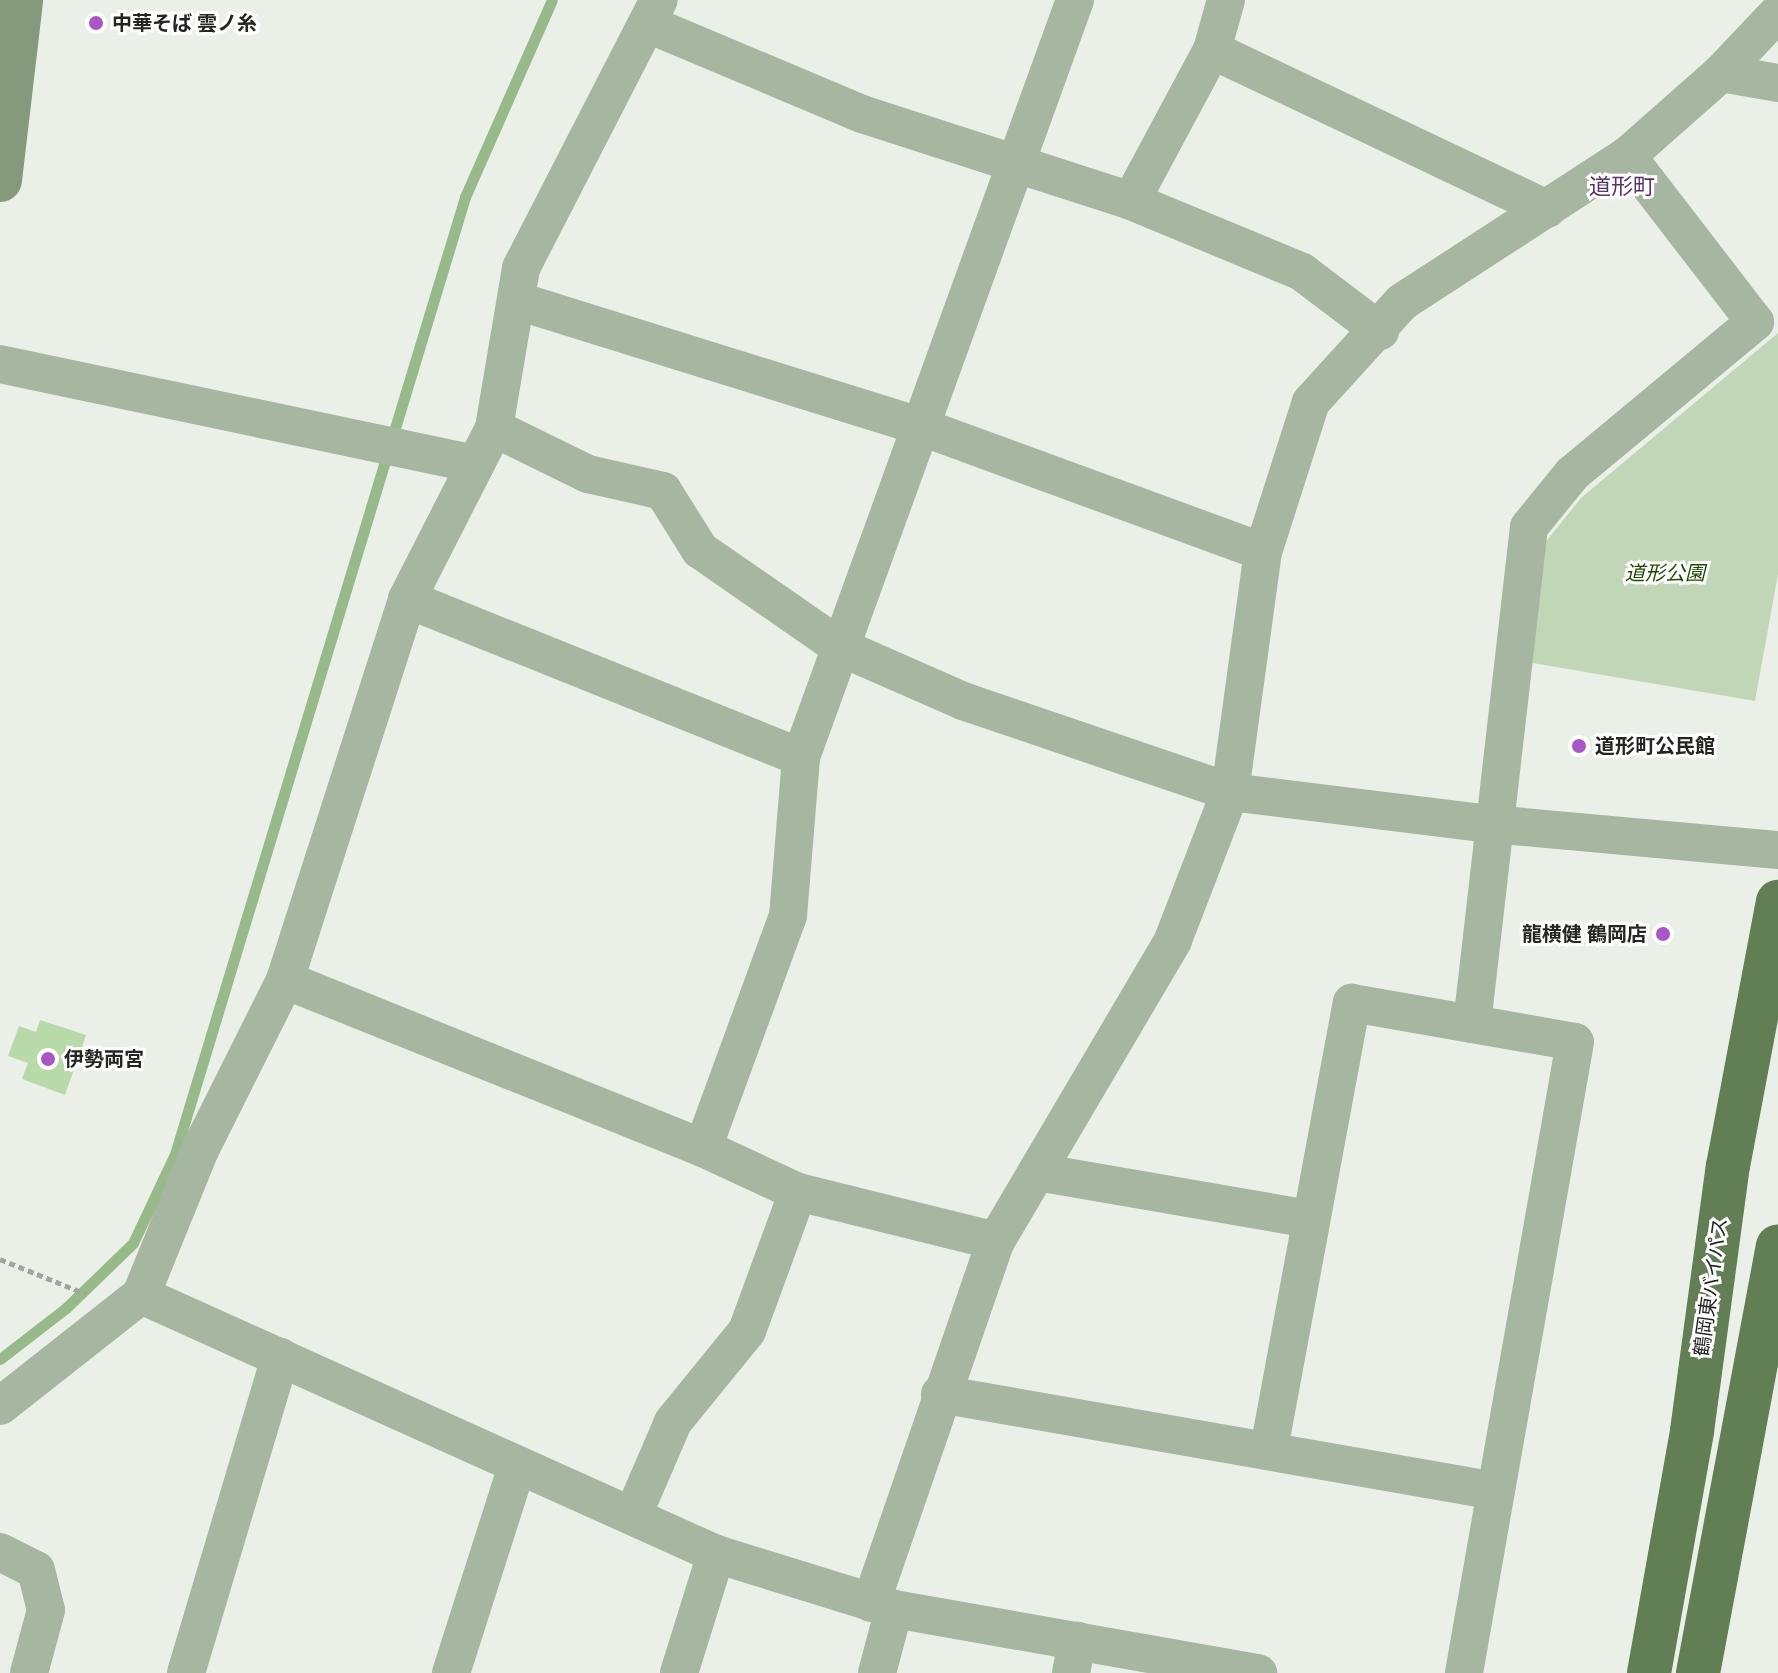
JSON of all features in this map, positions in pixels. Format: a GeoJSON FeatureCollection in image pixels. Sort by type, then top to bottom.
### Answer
{"type":"FeatureCollection","features":[{"type":"Feature","properties":{"kind":"highway","name":"鶴岡東バイパス"},"geometry":{"type":"LineString","coordinates":[[1649,1673],[1692,1431],[1728,1166],[1778,902]]}},
{"type":"Feature","properties":{"kind":"highway"},"geometry":{"type":"LineString","coordinates":[[1698,1673],[1778,1246]]}},
{"type":"Feature","properties":{"kind":"main road"},"geometry":{"type":"LineString","coordinates":[[0,180],[21,0]]}},
{"type":"Feature","properties":{"kind":"street"},"geometry":{"type":"LineString","coordinates":[[703,1148],[788,916],[801,757],[1075,0]]}},
{"type":"Feature","properties":{"kind":"street"},"geometry":{"type":"LineString","coordinates":[[1131,201],[1212,50],[1226,0]]}},
{"type":"Feature","properties":{"kind":"street"},"geometry":{"type":"LineString","coordinates":[[0,1406],[132,1302],[200,1150],[285,980],[407,599],[494,428],[518,301],[521,268],[654,12],[862,114],[1131,201],[1302,272],[1380,331]]}},
{"type":"Feature","properties":{"kind":"street"},"geometry":{"type":"LineString","coordinates":[[877,1673],[882,1606],[940,1394],[996,1241],[1173,940],[1230,792],[1263,552],[1311,402],[1380,331],[1402,302],[1627,156],[1721,73],[1778,13]]}},
{"type":"Feature","properties":{"kind":"street"},"geometry":{"type":"LineString","coordinates":[[1212,50],[1547,209]]}},
{"type":"Feature","properties":{"kind":"street"},"geometry":{"type":"LineString","coordinates":[[1721,73],[1778,83]]}},
{"type":"Feature","properties":{"kind":"street"},"geometry":{"type":"LineString","coordinates":[[1472,1024],[1491,824],[1529,527],[1572,474],[1755,322],[1627,156]]}},
{"type":"Feature","properties":{"kind":"street"},"geometry":{"type":"LineString","coordinates":[[518,301],[919,426],[1263,552]]}},
{"type":"Feature","properties":{"kind":"street"},"geometry":{"type":"LineString","coordinates":[[0,364],[476,464]]}},
{"type":"Feature","properties":{"kind":"street"},"geometry":{"type":"LineString","coordinates":[[494,428],[588,474],[663,491],[700,550],[840,647],[963,701],[1230,792],[1491,824],[1778,850]]}},
{"type":"Feature","properties":{"kind":"street"},"geometry":{"type":"LineString","coordinates":[[407,599],[801,757]]}},
{"type":"Feature","properties":{"kind":"street"},"geometry":{"type":"LineString","coordinates":[[285,980],[703,1148],[798,1192],[996,1241]]}},
{"type":"Feature","properties":{"kind":"street"},"geometry":{"type":"LineString","coordinates":[[1269,1449],[1309,1219],[1352,1003],[1575,1042],[1464,1673]]}},
{"type":"Feature","properties":{"kind":"street"},"geometry":{"type":"LineString","coordinates":[[1037,1172],[1309,1219]]}},
{"type":"Feature","properties":{"kind":"street"},"geometry":{"type":"LineString","coordinates":[[633,1515],[673,1422],[747,1331],[798,1192]]}},
{"type":"Feature","properties":{"kind":"street"},"geometry":{"type":"LineString","coordinates":[[132,1302],[280,1357],[716,1554],[882,1606],[1074,1657],[1258,1673]]}},
{"type":"Feature","properties":{"kind":"street"},"geometry":{"type":"LineString","coordinates":[[186,1673],[280,1357]]}},
{"type":"Feature","properties":{"kind":"street"},"geometry":{"type":"LineString","coordinates":[[940,1394],[1496,1491]]}},
{"type":"Feature","properties":{"kind":"street"},"geometry":{"type":"LineString","coordinates":[[451,1673],[517,1466]]}},
{"type":"Feature","properties":{"kind":"street"},"geometry":{"type":"LineString","coordinates":[[0,1552],[36,1570],[43,1597],[46,1610],[29,1673]]}},
{"type":"Feature","properties":{"kind":"street"},"geometry":{"type":"LineString","coordinates":[[679,1673],[716,1554]]}},
{"type":"Feature","properties":{"kind":"path"},"geometry":{"type":"LineString","coordinates":[[0,1259],[132,1302]]}},
{"type":"Feature","properties":{"kind":"green space","name":"道形公園"},"geometry":{"type":"Polygon","coordinates":[[[1778,333],[1778,574],[1755,701],[1527,662],[1544,544],[1581,498],[1778,333]]]}},
{"type":"Feature","properties":{"kind":"building","name":"伊勢両宮"},"geometry":{"type":"Polygon","coordinates":[[[40,1020],[86,1035],[65,1095],[22,1079],[28,1063],[8,1056],[19,1026],[36,1032],[40,1020]]]}},
{"type":"Feature","properties":{"kind":"waterway"},"geometry":{"type":"LineString","coordinates":[[0,1359],[66,1308],[133,1243],[175,1154],[465,197],[552,0]]}},
{"type":"Feature","properties":{"kind":"place","name":"中華そば 雲ノ糸"},"geometry":{"type":"Point","coordinates":[96,23]}},
{"type":"Feature","properties":{"kind":"place","name":"道形町公民館"},"geometry":{"type":"Point","coordinates":[1579,746]}},
{"type":"Feature","properties":{"kind":"place","name":"龍横健 鶴岡店"},"geometry":{"type":"Point","coordinates":[1663,934]}},
{"type":"Feature","properties":{"kind":"place","name":"伊勢両宮"},"geometry":{"type":"Point","coordinates":[48,1059]}},
{"type":"Feature","properties":{"kind":"district","name":"道形町"},"geometry":{"type":"Point","coordinates":[1622,187]}}]}
